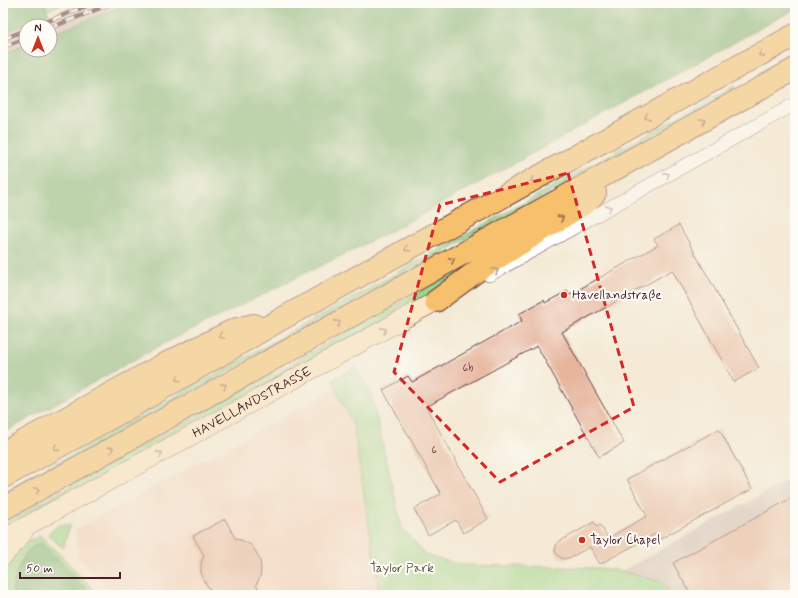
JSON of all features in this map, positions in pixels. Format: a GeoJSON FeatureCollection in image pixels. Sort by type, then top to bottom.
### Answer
{"type":"FeatureCollection","features":[{"type":"Feature","properties":{"kind":"highway"},"geometry":{"type":"LineString","coordinates":[[3,477],[139,402],[285,317],[795,35]]}},
{"type":"Feature","properties":{"kind":"highway"},"geometry":{"type":"LineString","coordinates":[[3,509],[795,69]]}},
{"type":"Feature","properties":{"kind":"highway"},"geometry":{"type":"LineString","coordinates":[[436,302],[481,268],[584,203],[620,167]]}},
{"type":"Feature","properties":{"kind":"highway"},"geometry":{"type":"LineString","coordinates":[[4,452],[161,366],[234,330],[285,317]]}},
{"type":"Feature","properties":{"kind":"main road","name":"HAVELLANDSTRASSE"},"geometry":{"type":"LineString","coordinates":[[3,539],[436,302]]}},
{"type":"Feature","properties":{"kind":"main road"},"geometry":{"type":"LineString","coordinates":[[3,556],[33,523]]}},
{"type":"Feature","properties":{"kind":"street","name":"HAVELLANDSTRASSE"},"geometry":{"type":"LineString","coordinates":[[436,302],[488,275],[795,104]]}},
{"type":"Feature","properties":{"kind":"highlighted area"},"geometry":{"type":"Polygon","coordinates":[[[568,173],[634,407],[500,482],[394,372],[440,205],[568,173]]]}},
{"type":"Feature","properties":{"kind":"shaded area"},"geometry":{"type":"Polygon","coordinates":[[[80,3],[130,3],[58,32],[58,18],[42,18],[80,3]]]}},
{"type":"Feature","properties":{"kind":"shaded area"},"geometry":{"type":"Polygon","coordinates":[[[18,27],[18,47],[3,54],[3,33],[18,27]]]}},
{"type":"Feature","properties":{"kind":"shaded area"},"geometry":{"type":"Polygon","coordinates":[[[336,388],[353,425],[380,595],[116,595],[75,555],[79,552],[75,530],[336,388]]]}},
{"type":"Feature","properties":{"kind":"shaded area"},"geometry":{"type":"Polygon","coordinates":[[[795,476],[795,595],[671,595],[662,582],[622,571],[795,476]]]}},
{"type":"Feature","properties":{"kind":"green space"},"geometry":{"type":"Polygon","coordinates":[[[3,3],[44,3],[49,15],[41,18],[18,18],[18,27],[3,33],[3,3]]]}},
{"type":"Feature","properties":{"kind":"green space"},"geometry":{"type":"Polygon","coordinates":[[[44,3],[66,3],[47,10],[44,3]]]}},
{"type":"Feature","properties":{"kind":"green space"},"geometry":{"type":"Polygon","coordinates":[[[130,3],[795,3],[795,9],[393,230],[155,348],[3,433],[3,54],[18,47],[18,58],[58,58],[58,32],[130,3]]]}},
{"type":"Feature","properties":{"kind":"green space"},"geometry":{"type":"Polygon","coordinates":[[[734,86],[736,89],[3,497],[3,492],[734,86]]]}},
{"type":"Feature","properties":{"kind":"green space"},"geometry":{"type":"Polygon","coordinates":[[[476,260],[451,282],[3,531],[3,524],[476,260]]]}},
{"type":"Feature","properties":{"kind":"green space","name":"Taylor Park"},"geometry":{"type":"Polygon","coordinates":[[[355,367],[371,394],[402,528],[426,555],[461,565],[600,568],[622,571],[662,582],[671,595],[380,595],[353,425],[332,380],[355,367]]]}},
{"type":"Feature","properties":{"kind":"green space"},"geometry":{"type":"Polygon","coordinates":[[[59,525],[70,525],[63,548],[48,535],[59,525]]]}},
{"type":"Feature","properties":{"kind":"green space"},"geometry":{"type":"Polygon","coordinates":[[[41,536],[99,595],[92,595],[41,543],[12,590],[14,595],[3,595],[3,551],[41,536]]]}},
{"type":"Feature","properties":{"kind":"green space"},"geometry":{"type":"Polygon","coordinates":[[[41,543],[92,595],[14,595],[13,590],[15,577],[20,564],[30,549],[41,543]]]}},
{"type":"Feature","properties":{"kind":"building"},"geometry":{"type":"Polygon","coordinates":[[[679,225],[759,368],[734,382],[672,270],[562,332],[624,443],[599,457],[537,346],[426,407],[488,519],[463,533],[456,520],[428,535],[414,509],[441,494],[383,390],[408,376],[412,382],[522,321],[519,314],[544,300],[545,303],[567,291],[569,295],[658,245],[654,239],[679,225]]]}},
{"type":"Feature","properties":{"kind":"building"},"geometry":{"type":"Polygon","coordinates":[[[719,429],[752,489],[660,539],[657,533],[600,564],[590,547],[564,559],[557,554],[555,550],[557,543],[594,522],[597,527],[600,525],[608,538],[647,516],[627,479],[719,429]]]}},
{"type":"Feature","properties":{"kind":"building"},"geometry":{"type":"Polygon","coordinates":[[[795,496],[795,595],[691,595],[673,563],[795,496]]]}},
{"type":"Feature","properties":{"kind":"building"},"geometry":{"type":"Polygon","coordinates":[[[225,519],[235,538],[251,545],[260,560],[260,577],[256,585],[262,595],[217,595],[204,581],[201,572],[201,564],[204,555],[193,536],[225,519]]]}},
{"type":"Feature","properties":{"kind":"railway"},"geometry":{"type":"LineString","coordinates":[[56,18],[94,3]]}},
{"type":"Feature","properties":{"kind":"railway"},"geometry":{"type":"LineString","coordinates":[[58,25],[113,3]]}},
{"type":"Feature","properties":{"kind":"railway"},"geometry":{"type":"LineString","coordinates":[[3,39],[18,33]]}},
{"type":"Feature","properties":{"kind":"railway"},"geometry":{"type":"LineString","coordinates":[[3,47],[18,41]]}},
{"type":"Feature","properties":{"kind":"place","name":"Havellandstraße"},"geometry":{"type":"Point","coordinates":[564,295]}},
{"type":"Feature","properties":{"kind":"place","name":"Taylor Chapel"},"geometry":{"type":"Point","coordinates":[582,540]}}]}
